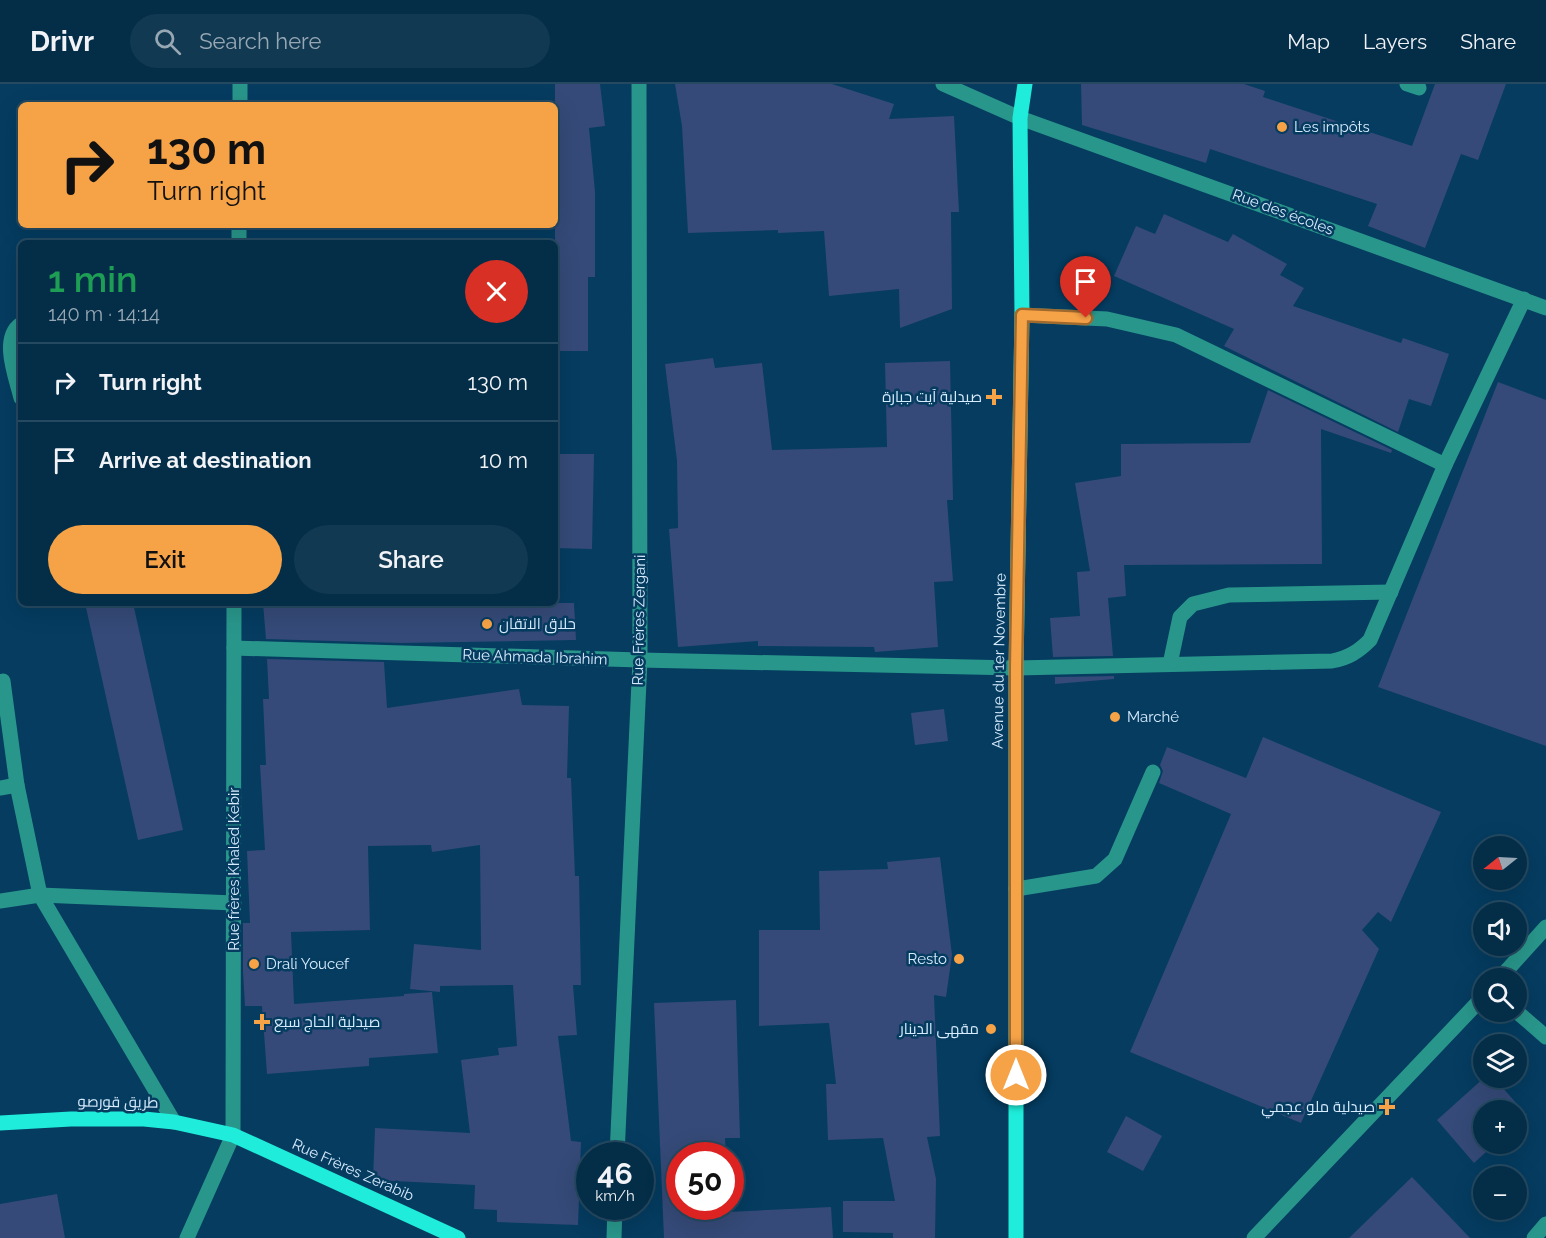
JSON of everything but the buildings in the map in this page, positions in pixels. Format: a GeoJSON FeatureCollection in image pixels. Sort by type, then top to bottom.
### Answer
{"type":"FeatureCollection","features":[{"type":"Feature","properties":{"kind":"main road","name":"Avenue du 1er Novembre"},"geometry":{"type":"LineString","coordinates":[[1016,1238],[1016,668],[1022,315],[1020,118],[1024,84]]}},
{"type":"Feature","properties":{"kind":"main road","name":"طريق قورصو"},"geometry":{"type":"LineString","coordinates":[[0,1123],[71,1119],[174,1122],[233,1135]]}},
{"type":"Feature","properties":{"kind":"main road","name":"Rue Frères Zerabib"},"geometry":{"type":"LineString","coordinates":[[233,1135],[458,1238]]}},
{"type":"Feature","properties":{"kind":"street"},"geometry":{"type":"LineString","coordinates":[[240,84],[240,102]]}},
{"type":"Feature","properties":{"kind":"street","name":"Rue Frères Zergani"},"geometry":{"type":"LineString","coordinates":[[618,1142],[640,660],[639,84]]}},
{"type":"Feature","properties":{"kind":"street","name":"Rue des écoles"},"geometry":{"type":"LineString","coordinates":[[943,84],[1020,118],[1546,308]]}},
{"type":"Feature","properties":{"kind":"street","name":"Rue Ahmada Ibrahim"},"geometry":{"type":"LineString","coordinates":[[234,648],[1016,668],[1332,661],[1353,655],[1370,640],[1444,465],[1524,299]]}},
{"type":"Feature","properties":{"kind":"street"},"geometry":{"type":"LineString","coordinates":[[1022,315],[1107,319],[1176,335],[1444,465]]}},
{"type":"Feature","properties":{"kind":"street"},"geometry":{"type":"LineString","coordinates":[[0,327],[15,320],[18,324]]}},
{"type":"Feature","properties":{"kind":"street"},"geometry":{"type":"LineString","coordinates":[[18,326],[10,336],[9,348],[18,386]]}},
{"type":"Feature","properties":{"kind":"street"},"geometry":{"type":"LineString","coordinates":[[1170,664],[1180,617],[1193,604],[1229,595],[1390,592]]}},
{"type":"Feature","properties":{"kind":"street","name":"Rue frères Khaled Kebir"},"geometry":{"type":"LineString","coordinates":[[233,1135],[234,606]]}},
{"type":"Feature","properties":{"kind":"street"},"geometry":{"type":"LineString","coordinates":[[0,682],[3,681],[17,785],[40,895],[174,1122]]}},
{"type":"Feature","properties":{"kind":"street"},"geometry":{"type":"LineString","coordinates":[[1016,889],[1096,876],[1115,859],[1153,772]]}},
{"type":"Feature","properties":{"kind":"street"},"geometry":{"type":"LineString","coordinates":[[0,788],[17,785]]}},
{"type":"Feature","properties":{"kind":"street"},"geometry":{"type":"LineString","coordinates":[[0,901],[40,895],[234,903]]}},
{"type":"Feature","properties":{"kind":"street"},"geometry":{"type":"LineString","coordinates":[[1509,968],[1546,927]]}},
{"type":"Feature","properties":{"kind":"street"},"geometry":{"type":"LineString","coordinates":[[1254,1238],[1473,1008]]}},
{"type":"Feature","properties":{"kind":"street"},"geometry":{"type":"LineString","coordinates":[[1527,1021],[1546,1037]]}},
{"type":"Feature","properties":{"kind":"street"},"geometry":{"type":"LineString","coordinates":[[187,1238],[233,1135]]}},
{"type":"Feature","properties":{"kind":"street"},"geometry":{"type":"LineString","coordinates":[[614,1238],[615,1220]]}},
{"type":"Feature","properties":{"kind":"street"},"geometry":{"type":"LineString","coordinates":[[1534,1238],[1546,1224]]}},
{"type":"Feature","properties":{"kind":"place","name":"Les impôts"},"geometry":{"type":"Point","coordinates":[1282,127]}},
{"type":"Feature","properties":{"kind":"place","name":"صيدلية آيت جبارة"},"geometry":{"type":"Point","coordinates":[994,397]}},
{"type":"Feature","properties":{"kind":"place","name":"حلاق الاتقان"},"geometry":{"type":"Point","coordinates":[487,624]}},
{"type":"Feature","properties":{"kind":"place","name":"Marché"},"geometry":{"type":"Point","coordinates":[1115,717]}},
{"type":"Feature","properties":{"kind":"place","name":"Resto"},"geometry":{"type":"Point","coordinates":[959,959]}},
{"type":"Feature","properties":{"kind":"place","name":"Drali Youcef"},"geometry":{"type":"Point","coordinates":[254,964]}},
{"type":"Feature","properties":{"kind":"place","name":"صيدلية الحاج سبع"},"geometry":{"type":"Point","coordinates":[262,1022]}},
{"type":"Feature","properties":{"kind":"place","name":"مقهى الدينار"},"geometry":{"type":"Point","coordinates":[991,1029]}},
{"type":"Feature","properties":{"kind":"place","name":"صيدلية ملو عجمي"},"geometry":{"type":"Point","coordinates":[1387,1107]}},
{"type":"Feature","properties":{"kind":"route"},"geometry":{"type":"LineString","coordinates":[[1016,1075],[1016,668],[1022,315],[1086,318]]}}]}
